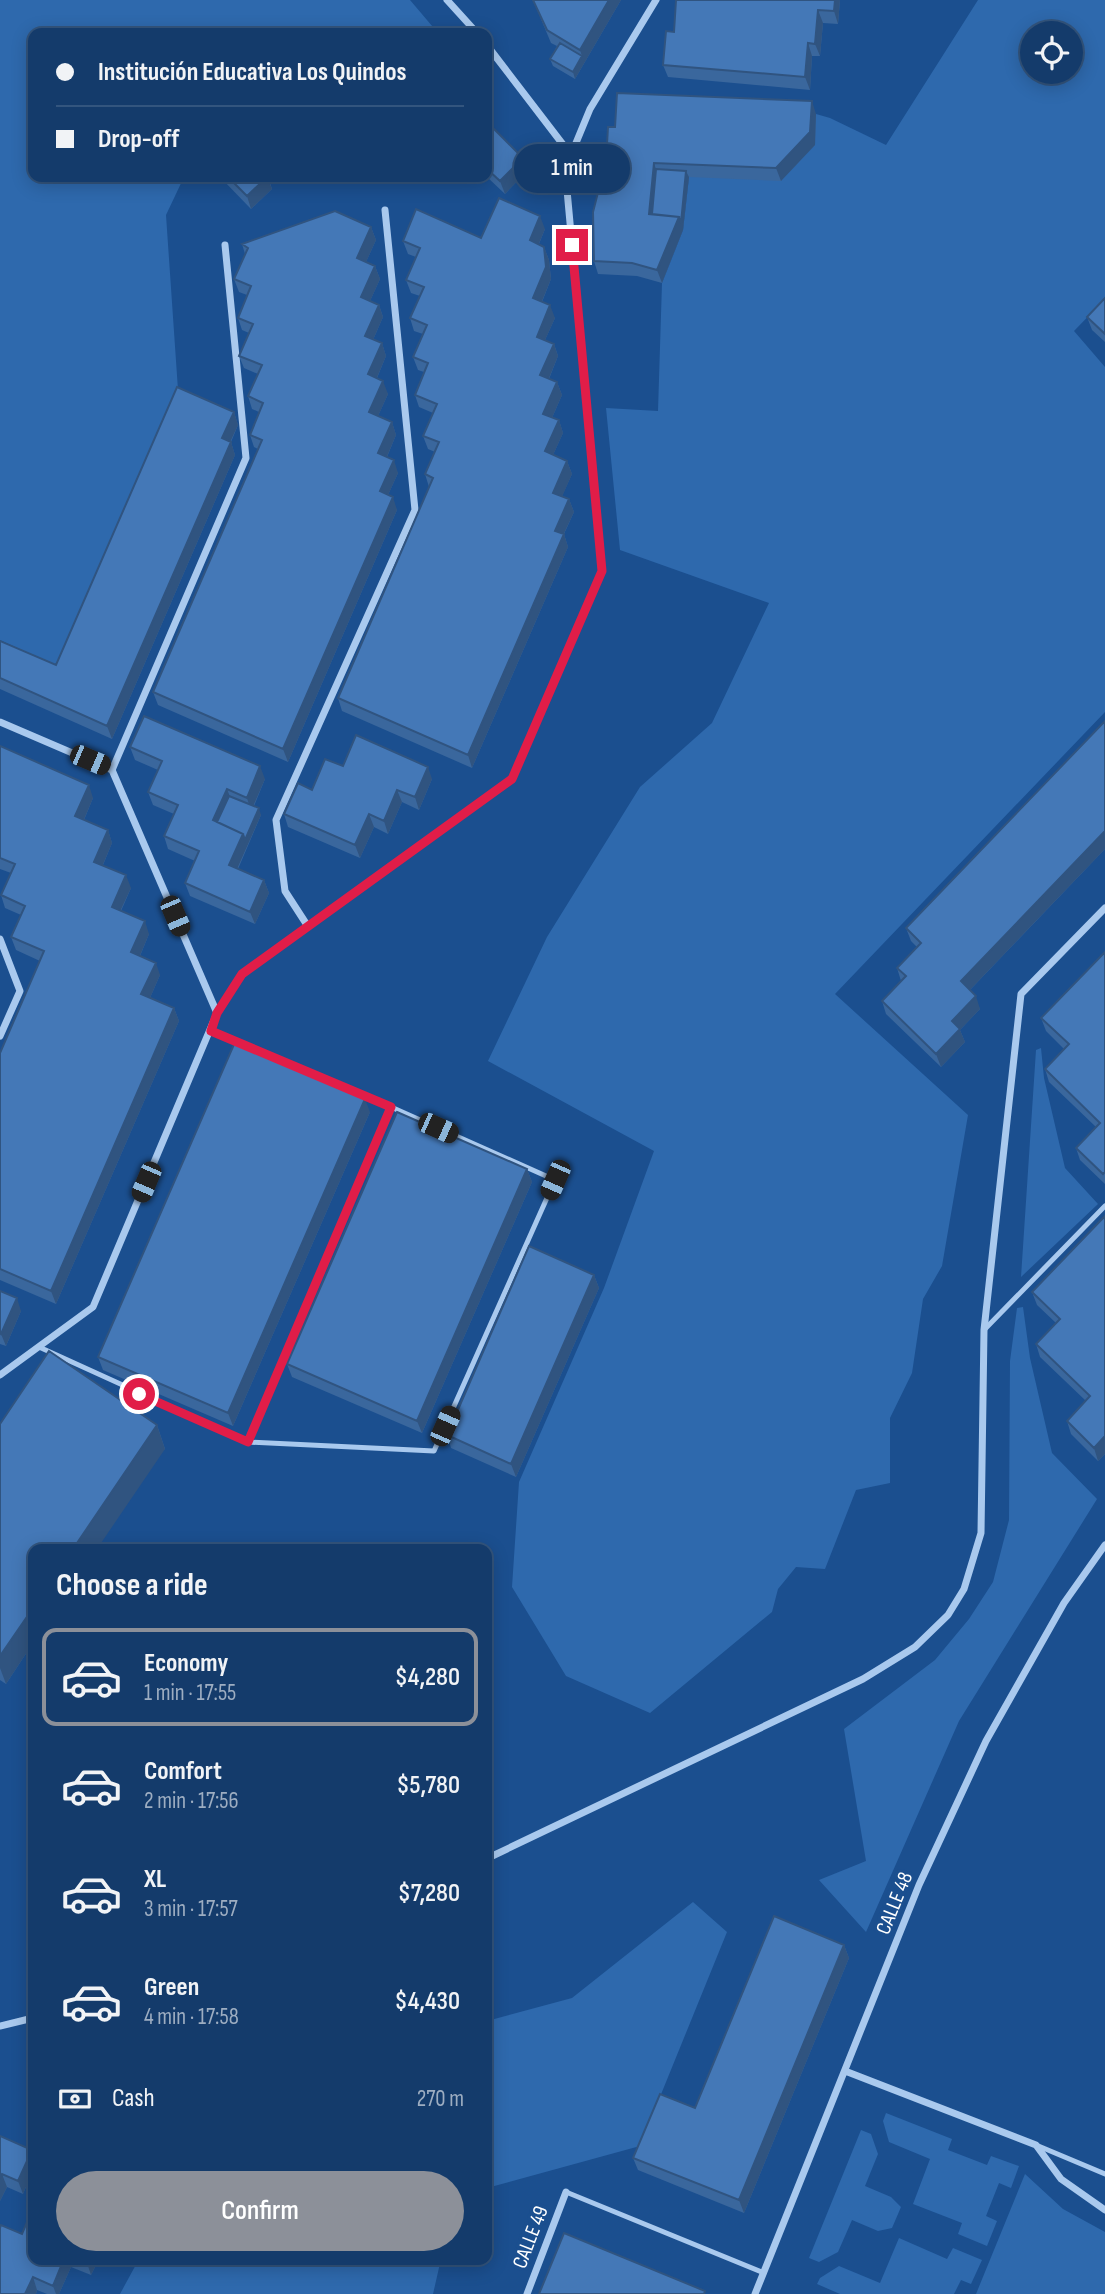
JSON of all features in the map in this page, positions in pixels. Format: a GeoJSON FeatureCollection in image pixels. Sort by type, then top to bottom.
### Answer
{"type":"FeatureCollection","features":[{"type":"Feature","properties":{"kind":"street"},"geometry":{"type":"LineString","coordinates":[[447,0],[472,28]]}},
{"type":"Feature","properties":{"kind":"street"},"geometry":{"type":"LineString","coordinates":[[0,1375],[93,1307],[217,1013],[242,974],[512,779],[602,571],[567,190],[571,155],[590,109],[656,0]]}},
{"type":"Feature","properties":{"kind":"street"},"geometry":{"type":"LineString","coordinates":[[492,52],[571,155]]}},
{"type":"Feature","properties":{"kind":"street"},"geometry":{"type":"LineString","coordinates":[[307,925],[285,891],[276,820],[415,510],[385,210]]}},
{"type":"Feature","properties":{"kind":"street"},"geometry":{"type":"LineString","coordinates":[[112,770],[246,458],[225,245]]}},
{"type":"Feature","properties":{"kind":"street"},"geometry":{"type":"LineString","coordinates":[[0,722],[112,770],[217,1013]]}},
{"type":"Feature","properties":{"kind":"street"},"geometry":{"type":"LineString","coordinates":[[492,1856],[863,1679],[915,1647],[948,1615],[964,1589],[981,1533],[984,1330],[1021,994],[1105,908]]}},
{"type":"Feature","properties":{"kind":"street"},"geometry":{"type":"LineString","coordinates":[[0,939],[20,990],[0,1036]]}},
{"type":"Feature","properties":{"kind":"street","name":"CALLE 48"},"geometry":{"type":"LineString","coordinates":[[755,2294],[919,1885],[986,1741],[1064,1603],[1105,1545]]}},
{"type":"Feature","properties":{"kind":"street"},"geometry":{"type":"LineString","coordinates":[[0,2026],[28,2019]]}},
{"type":"Feature","properties":{"kind":"street"},"geometry":{"type":"LineString","coordinates":[[845,2071],[1036,2145],[1061,2179],[1105,2210]]}},
{"type":"Feature","properties":{"kind":"street","name":"CALLE 49"},"geometry":{"type":"LineString","coordinates":[[527,2294],[566,2192]]}},
{"type":"Feature","properties":{"kind":"lane"},"geometry":{"type":"LineString","coordinates":[[39,1347],[248,1442],[434,1451],[555,1180],[211,1031]]}},
{"type":"Feature","properties":{"kind":"lane"},"geometry":{"type":"LineString","coordinates":[[248,1442],[391,1107]]}},
{"type":"Feature","properties":{"kind":"lane"},"geometry":{"type":"LineString","coordinates":[[984,1330],[1105,1206]]}},
{"type":"Feature","properties":{"kind":"lane"},"geometry":{"type":"LineString","coordinates":[[1036,2145],[1105,2174]]}},
{"type":"Feature","properties":{"kind":"lane"},"geometry":{"type":"LineString","coordinates":[[566,2192],[764,2273]]}},
{"type":"Feature","properties":{"kind":"shaded area"},"geometry":{"type":"Polygon","coordinates":[[[0,0],[410,0],[434,28],[28,28],[28,182],[182,182],[166,215],[178,390],[56,666],[0,640],[0,0]]]}},
{"type":"Feature","properties":{"kind":"shaded area"},"geometry":{"type":"Polygon","coordinates":[[[978,0],[1105,0],[1105,299],[1074,331],[1105,367],[1105,712],[835,994],[968,1115],[942,1266],[923,1299],[912,1373],[890,1418],[890,1483],[856,1490],[825,1569],[796,1567],[778,1589],[772,1612],[650,1713],[566,1676],[512,1587],[519,1482],[604,1288],[654,1151],[488,1061],[547,937],[640,787],[712,723],[769,603],[620,550],[606,408],[658,411],[662,283],[683,230],[689,177],[816,114],[886,145],[978,0]]]}},
{"type":"Feature","properties":{"kind":"shaded area"},"geometry":{"type":"Polygon","coordinates":[[[1041,1048],[1044,1078],[1065,1168],[1098,1204],[1021,1277],[1036,1050],[1041,1048]]]}},
{"type":"Feature","properties":{"kind":"shaded area"},"geometry":{"type":"Polygon","coordinates":[[[1023,1307],[1030,1358],[1052,1453],[1097,1499],[959,1721],[866,1932],[819,1880],[866,1861],[844,1729],[935,1660],[969,1619],[993,1582],[1009,1520],[1010,1361],[1017,1308],[1023,1307]]]}},
{"type":"Feature","properties":{"kind":"shaded area"},"geometry":{"type":"Polygon","coordinates":[[[693,1902],[727,1932],[640,2146],[492,2187],[492,2020],[572,1998],[693,1902]]]}},
{"type":"Feature","properties":{"kind":"shaded area"},"geometry":{"type":"Polygon","coordinates":[[[886,2113],[952,2139],[948,2150],[987,2165],[991,2156],[1019,2166],[1011,2188],[999,2183],[986,2216],[997,2221],[987,2246],[958,2234],[962,2223],[913,2204],[930,2159],[889,2142],[883,2121],[886,2113]]]}},
{"type":"Feature","properties":{"kind":"shaded area"},"geometry":{"type":"Polygon","coordinates":[[[861,2130],[871,2134],[878,2154],[865,2186],[891,2197],[901,2207],[892,2228],[878,2231],[852,2220],[838,2252],[819,2262],[809,2258],[861,2130]]]}},
{"type":"Feature","properties":{"kind":"shaded area"},"geometry":{"type":"Polygon","coordinates":[[[1025,2174],[1063,2209],[1105,2232],[1105,2294],[976,2294],[1025,2174]]]}},
{"type":"Feature","properties":{"kind":"shaded area"},"geometry":{"type":"Polygon","coordinates":[[[899,2238],[947,2259],[953,2248],[982,2260],[971,2284],[961,2280],[954,2294],[840,2294],[817,2284],[820,2278],[839,2266],[880,2283],[899,2238]]]}},
{"type":"Feature","properties":{"kind":"shaded area"},"geometry":{"type":"Polygon","coordinates":[[[136,2265],[440,2265],[433,2294],[120,2294],[136,2265]]]}},
{"type":"Feature","properties":{"kind":"building"},"geometry":{"type":"Polygon","coordinates":[[[533,0],[609,0],[580,50],[547,30],[533,0]]]}},
{"type":"Feature","properties":{"kind":"building"},"geometry":{"type":"Polygon","coordinates":[[[676,0],[835,0],[834,11],[818,10],[815,44],[808,43],[805,77],[663,65],[666,31],[674,32],[676,0]]]}},
{"type":"Feature","properties":{"kind":"building"},"geometry":{"type":"Polygon","coordinates":[[[560,43],[582,56],[573,72],[550,59],[560,43]]]}},
{"type":"Feature","properties":{"kind":"building"},"geometry":{"type":"Polygon","coordinates":[[[617,93],[812,101],[810,132],[776,168],[654,163],[649,214],[679,217],[657,270],[632,263],[594,261],[593,212],[606,161],[608,127],[615,127],[617,93]]]}},
{"type":"Feature","properties":{"kind":"building"},"geometry":{"type":"Polygon","coordinates":[[[492,127],[523,158],[500,181],[492,174],[492,127]]]}},
{"type":"Feature","properties":{"kind":"building"},"geometry":{"type":"Polygon","coordinates":[[[656,169],[686,171],[681,223],[679,217],[652,214],[656,169]]]}},
{"type":"Feature","properties":{"kind":"building"},"geometry":{"type":"Polygon","coordinates":[[[233,182],[262,182],[247,196],[233,182]]]}},
{"type":"Feature","properties":{"kind":"building"},"geometry":{"type":"Polygon","coordinates":[[[499,198],[540,216],[530,240],[544,247],[546,267],[533,298],[550,305],[537,337],[554,344],[540,375],[557,382],[543,414],[559,420],[545,451],[567,461],[553,493],[569,499],[555,531],[564,534],[468,755],[338,698],[433,478],[425,474],[439,442],[423,436],[437,404],[415,395],[428,363],[413,357],[427,325],[410,318],[424,287],[406,280],[420,248],[403,241],[416,209],[481,238],[499,198]]]}},
{"type":"Feature","properties":{"kind":"building"},"geometry":{"type":"Polygon","coordinates":[[[335,211],[371,227],[357,258],[375,266],[361,297],[379,305],[365,336],[382,343],[368,374],[383,381],[369,412],[392,422],[378,453],[394,460],[380,491],[393,497],[283,749],[153,692],[262,440],[250,435],[263,403],[248,396],[262,365],[239,356],[253,324],[238,318],[251,286],[234,279],[248,248],[242,244],[335,211]]]}},
{"type":"Feature","properties":{"kind":"building"},"geometry":{"type":"Polygon","coordinates":[[[1105,298],[1105,334],[1087,317],[1105,298]]]}},
{"type":"Feature","properties":{"kind":"building"},"geometry":{"type":"Polygon","coordinates":[[[177,387],[234,412],[222,438],[231,442],[107,726],[0,678],[0,641],[56,665],[177,387]]]}},
{"type":"Feature","properties":{"kind":"building"},"geometry":{"type":"Polygon","coordinates":[[[144,716],[260,766],[247,798],[227,789],[213,820],[243,834],[229,865],[264,880],[250,912],[185,883],[199,851],[164,836],[178,805],[148,792],[162,761],[130,747],[144,716]]]}},
{"type":"Feature","properties":{"kind":"building"},"geometry":{"type":"Polygon","coordinates":[[[1105,721],[1105,831],[961,981],[976,996],[952,1021],[960,1029],[936,1054],[882,1001],[906,976],[897,968],[921,943],[906,928],[1105,721]]]}},
{"type":"Feature","properties":{"kind":"building"},"geometry":{"type":"Polygon","coordinates":[[[356,735],[428,767],[415,797],[397,790],[384,821],[369,814],[355,845],[284,814],[298,783],[312,790],[325,759],[343,766],[356,735]]]}},
{"type":"Feature","properties":{"kind":"building"},"geometry":{"type":"Polygon","coordinates":[[[0,746],[89,785],[75,816],[108,830],[94,862],[126,875],[112,907],[145,921],[131,952],[156,963],[141,994],[174,1008],[51,1291],[0,1269],[0,1053],[44,951],[11,937],[25,906],[1,895],[15,864],[0,858],[0,746]]]}},
{"type":"Feature","properties":{"kind":"building"},"geometry":{"type":"Polygon","coordinates":[[[229,796],[259,808],[245,840],[243,834],[217,822],[229,796]]]}},
{"type":"Feature","properties":{"kind":"building"},"geometry":{"type":"Polygon","coordinates":[[[1105,952],[1103,1174],[1076,1148],[1100,1123],[1045,1069],[1069,1044],[1041,1018],[1105,952]]]}},
{"type":"Feature","properties":{"kind":"building"},"geometry":{"type":"Polygon","coordinates":[[[235,1042],[365,1099],[228,1413],[98,1357],[235,1042]]]}},
{"type":"Feature","properties":{"kind":"building"},"geometry":{"type":"Polygon","coordinates":[[[397,1112],[527,1169],[417,1421],[287,1364],[397,1112]]]}},
{"type":"Feature","properties":{"kind":"building"},"geometry":{"type":"Polygon","coordinates":[[[1105,1216],[1105,1436],[1094,1448],[1067,1421],[1090,1396],[1036,1344],[1060,1319],[1032,1292],[1105,1216]]]}},
{"type":"Feature","properties":{"kind":"building"},"geometry":{"type":"Polygon","coordinates":[[[529,1246],[594,1275],[511,1464],[447,1435],[529,1246]]]}},
{"type":"Feature","properties":{"kind":"building"},"geometry":{"type":"Polygon","coordinates":[[[0,1291],[17,1298],[1,1334],[0,1333],[0,1291]]]}},
{"type":"Feature","properties":{"kind":"building"},"geometry":{"type":"Polygon","coordinates":[[[49,1351],[157,1425],[76,1544],[28,1544],[28,1615],[0,1656],[0,1424],[49,1351]]]}},
{"type":"Feature","properties":{"kind":"building"},"geometry":{"type":"Polygon","coordinates":[[[774,1916],[844,1945],[739,2200],[633,2158],[660,2094],[695,2108],[774,1916]]]}},
{"type":"Feature","properties":{"kind":"building"},"geometry":{"type":"Polygon","coordinates":[[[0,2136],[28,2148],[28,2159],[18,2181],[2,2174],[0,2178],[0,2136]]]}},
{"type":"Feature","properties":{"kind":"building"},"geometry":{"type":"Polygon","coordinates":[[[28,2220],[28,2265],[62,2265],[53,2286],[33,2277],[25,2294],[0,2294],[1,2225],[22,2234],[28,2220]]]}},
{"type":"Feature","properties":{"kind":"building"},"geometry":{"type":"Polygon","coordinates":[[[564,2233],[705,2291],[704,2294],[539,2294],[564,2233]]]}},
{"type":"Feature","properties":{"kind":"route"},"geometry":{"type":"LineString","coordinates":[[139,1394],[248,1442],[391,1107],[211,1031],[217,1013],[242,974],[512,779],[602,571],[572,245]]}}]}
